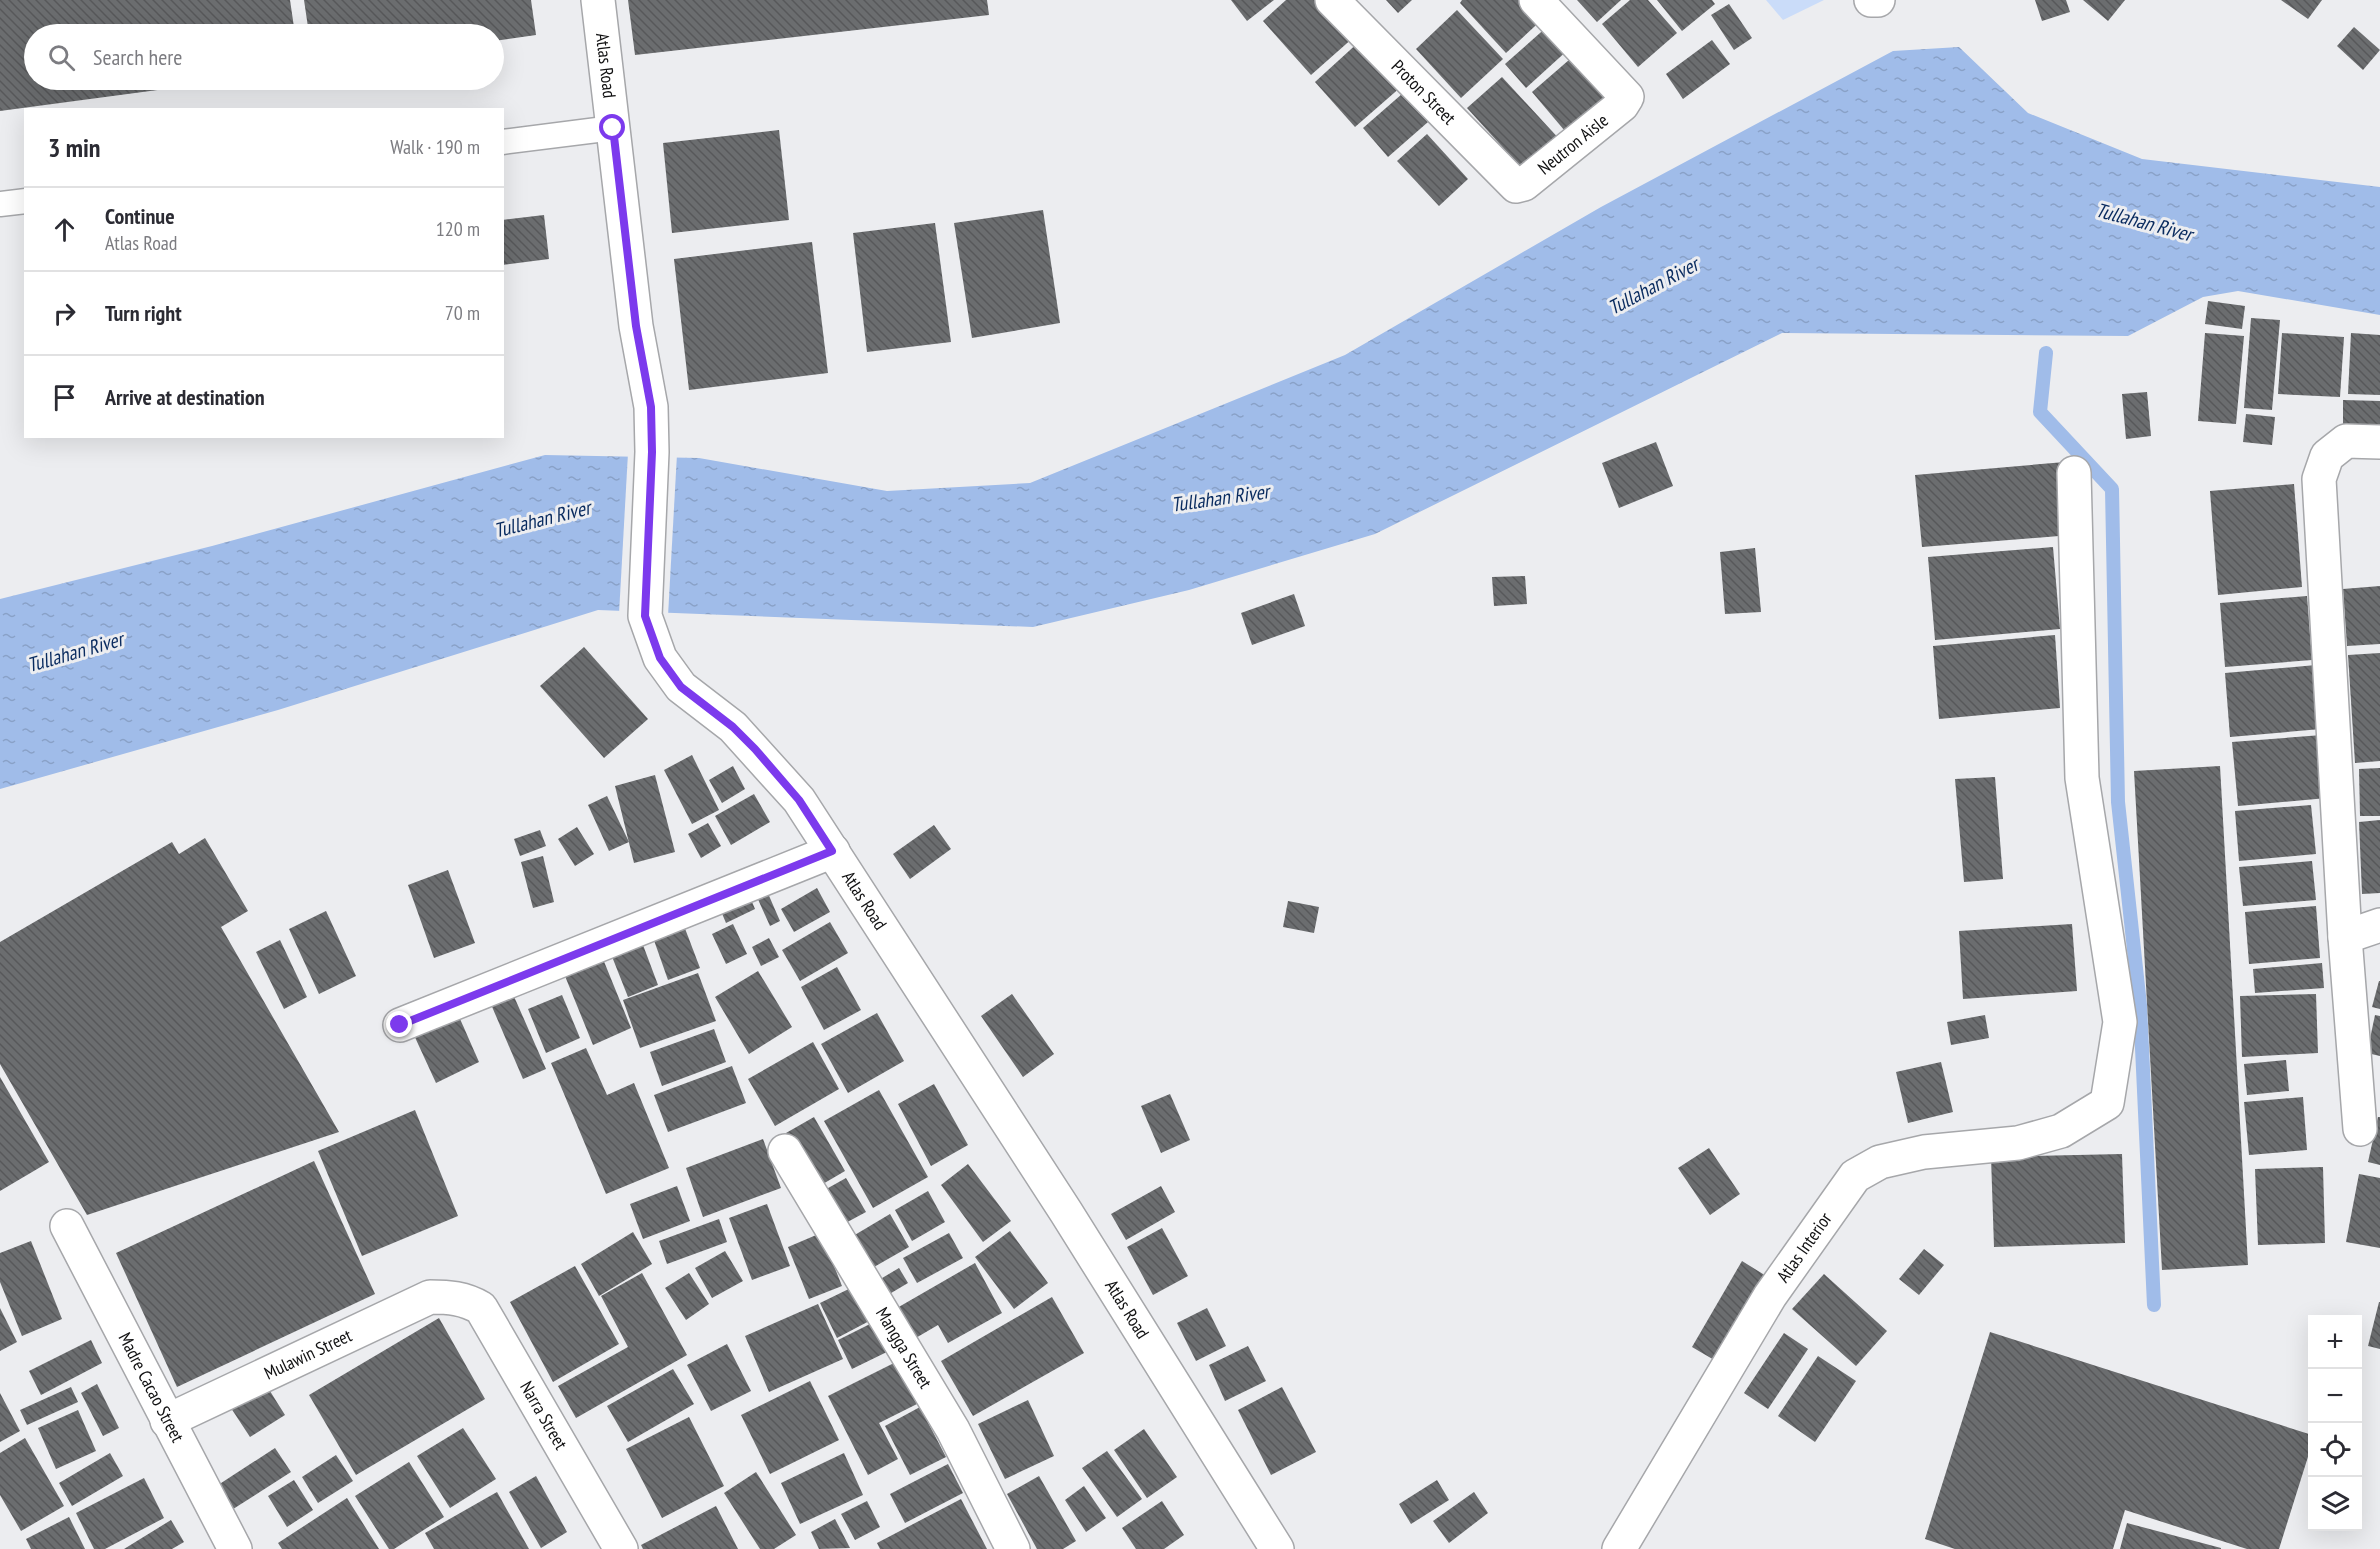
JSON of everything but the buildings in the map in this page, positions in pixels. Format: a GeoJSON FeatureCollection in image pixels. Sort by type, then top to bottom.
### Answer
{"type":"FeatureCollection","features":[{"type":"Feature","properties":{"kind":"street","name":"Atlas Road"},"geometry":{"type":"LineString","coordinates":[[598,0],[636,326],[651,407],[652,452],[645,616],[660,658],[681,687],[733,727],[799,800],[1066,1212],[1277,1549]]}},
{"type":"Feature","properties":{"kind":"street","name":"Proton Street"},"geometry":{"type":"LineString","coordinates":[[1332,0],[1516,186]]}},
{"type":"Feature","properties":{"kind":"street","name":"Neutron Aisle"},"geometry":{"type":"LineString","coordinates":[[1516,186],[1524,184],[1622,105],[1627,97],[1536,0]]}},
{"type":"Feature","properties":{"kind":"street"},"geometry":{"type":"LineString","coordinates":[[1871,0],[1878,0]]}},
{"type":"Feature","properties":{"kind":"street"},"geometry":{"type":"LineString","coordinates":[[2360,1129],[2345,937],[2319,479],[2327,456],[2346,441],[2380,442]]}},
{"type":"Feature","properties":{"kind":"street","name":"Atlas Interior"},"geometry":{"type":"LineString","coordinates":[[1619,1549],[1770,1296],[1855,1176],[1880,1162],[1924,1152],[2018,1143],[2061,1131],[2107,1103],[2120,1022],[2082,778],[2074,473]]}},
{"type":"Feature","properties":{"kind":"street"},"geometry":{"type":"LineString","coordinates":[[400,1025],[832,851]]}},
{"type":"Feature","properties":{"kind":"street"},"geometry":{"type":"LineString","coordinates":[[2345,937],[2380,925]]}},
{"type":"Feature","properties":{"kind":"street","name":"Mangga Street"},"geometry":{"type":"LineString","coordinates":[[785,1151],[953,1430],[1013,1549]]}},
{"type":"Feature","properties":{"kind":"street","name":"Madre Cacao Street"},"geometry":{"type":"LineString","coordinates":[[67,1226],[235,1549]]}},
{"type":"Feature","properties":{"kind":"street","name":"Mulawin Street"},"geometry":{"type":"LineString","coordinates":[[167,1420],[430,1297],[452,1297]]}},
{"type":"Feature","properties":{"kind":"street","name":"Narra Street"},"geometry":{"type":"LineString","coordinates":[[452,1297],[467,1300],[481,1308],[621,1549]]}},
{"type":"Feature","properties":{"kind":"lane"},"geometry":{"type":"LineString","coordinates":[[504,142],[613,128]]}},
{"type":"Feature","properties":{"kind":"lane"},"geometry":{"type":"LineString","coordinates":[[0,204],[24,201]]}},
{"type":"Feature","properties":{"kind":"shaded area"},"geometry":{"type":"Polygon","coordinates":[[[1766,0],[1824,0],[1783,20],[1766,0]]]}},
{"type":"Feature","properties":{"kind":"water","name":"Tullahan River"},"geometry":{"type":"Polygon","coordinates":[[[1959,47],[2028,113],[2142,159],[2380,187],[2380,315],[2238,291],[2203,297],[2128,336],[1782,333],[1375,534],[1189,590],[1033,627],[598,610],[278,710],[0,789],[0,599],[212,546],[545,455],[699,458],[887,491],[1030,483],[1345,355],[1601,207],[1893,51],[1959,47]]]}},
{"type":"Feature","properties":{"kind":"pier"},"geometry":{"type":"Polygon","coordinates":[[[628,453],[677,454],[668,616],[619,614],[628,453]]]}},
{"type":"Feature","properties":{"kind":"waterway"},"geometry":{"type":"LineString","coordinates":[[2046,353],[2040,412],[2112,489],[2118,802],[2140,1005],[2154,1305]]}},
{"type":"Feature","properties":{"kind":"route"},"geometry":{"type":"LineString","coordinates":[[400,1025],[832,851],[799,800],[755,749],[733,727],[681,687],[660,658],[645,616],[652,452],[651,407],[636,326],[613,128]]}}]}
